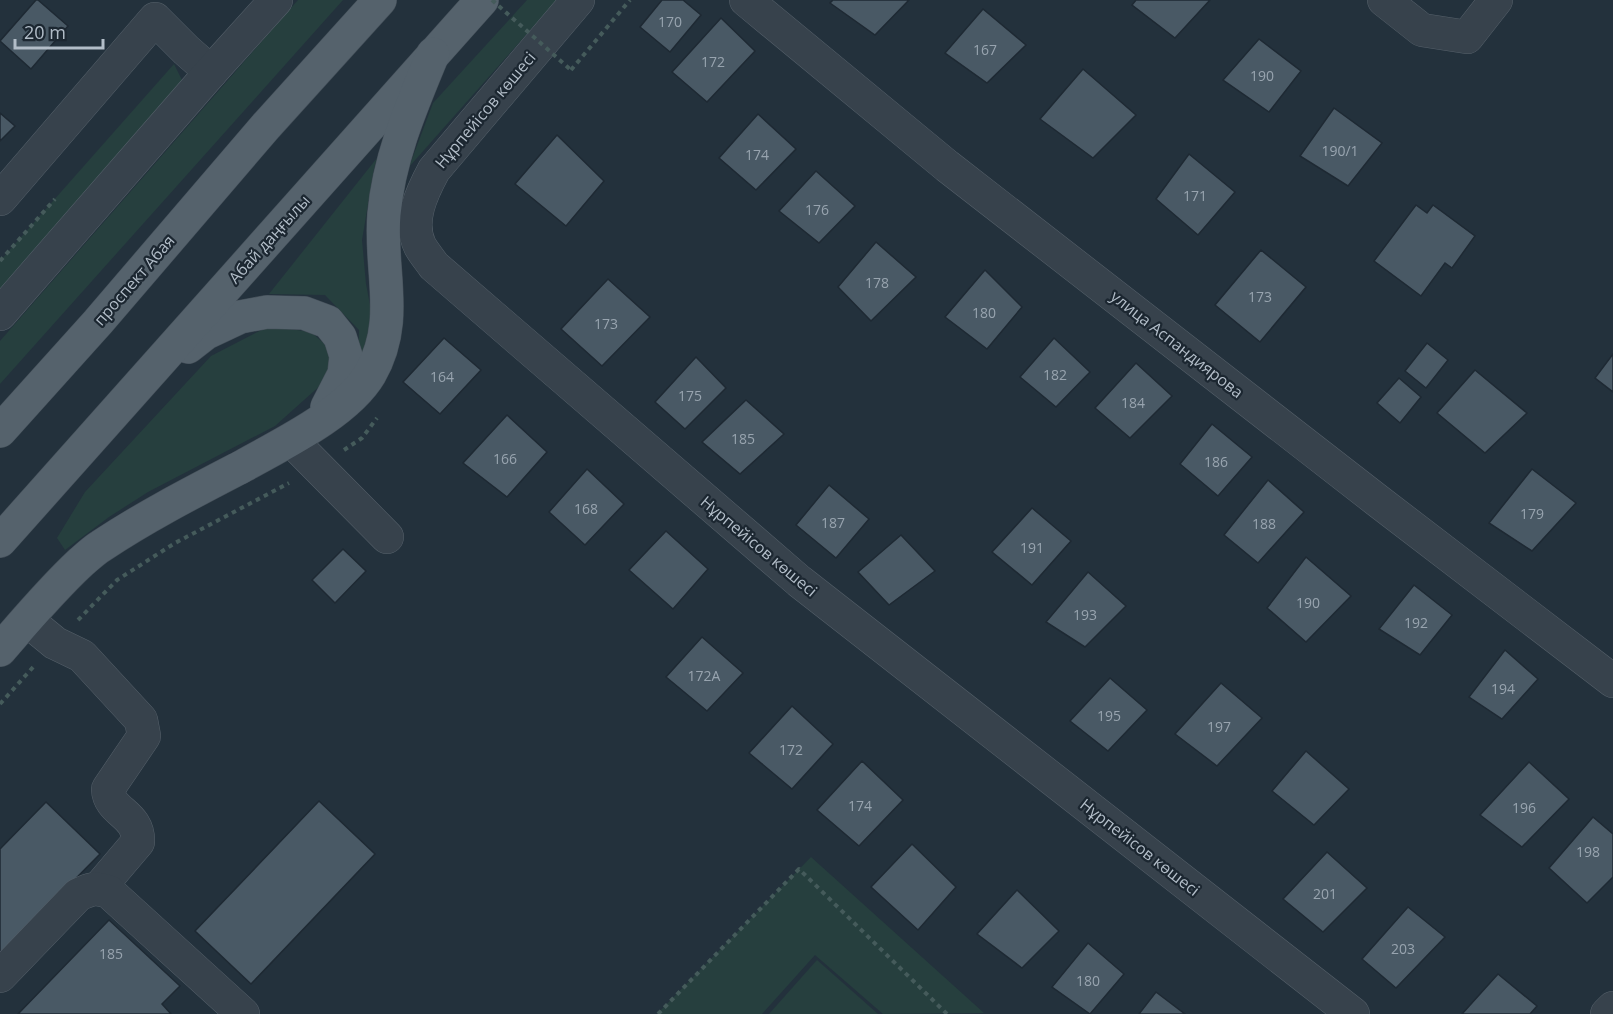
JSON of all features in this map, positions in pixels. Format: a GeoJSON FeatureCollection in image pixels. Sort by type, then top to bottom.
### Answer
{"type":"FeatureCollection","features":[{"type":"Feature","properties":{"kind":"main road","name":"проспект Абая"},"geometry":{"type":"LineString","coordinates":[[0,431],[98,322],[266,126],[380,0]]}},
{"type":"Feature","properties":{"kind":"main road","name":"Абай даңғылы"},"geometry":{"type":"LineString","coordinates":[[0,541],[482,0]]}},
{"type":"Feature","properties":{"kind":"main road"},"geometry":{"type":"LineString","coordinates":[[0,650],[63,579],[98,548],[139,522],[291,440],[346,402],[370,374],[384,343],[388,308],[383,254],[384,214],[390,173],[409,112],[433,54]]}},
{"type":"Feature","properties":{"kind":"main road"},"geometry":{"type":"LineString","coordinates":[[142,383],[206,333],[240,317],[267,312],[304,313],[328,322],[340,337],[346,356],[344,375],[318,422]]}},
{"type":"Feature","properties":{"kind":"street"},"geometry":{"type":"LineString","coordinates":[[0,314],[276,0]]}},
{"type":"Feature","properties":{"kind":"street","name":"Нұрпейісов көшесі"},"geometry":{"type":"LineString","coordinates":[[578,0],[430,177],[422,192],[415,222],[419,245],[434,266],[798,581],[1353,1014]]}},
{"type":"Feature","properties":{"kind":"street","name":"улица Аспандиярова"},"geometry":{"type":"LineString","coordinates":[[747,0],[957,174],[1613,681]]}},
{"type":"Feature","properties":{"kind":"street"},"geometry":{"type":"LineString","coordinates":[[1384,0],[1422,30],[1467,37],[1496,0]]}},
{"type":"Feature","properties":{"kind":"street"},"geometry":{"type":"LineString","coordinates":[[0,199],[145,9],[211,72]]}},
{"type":"Feature","properties":{"kind":"street"},"geometry":{"type":"LineString","coordinates":[[291,440],[387,537]]}},
{"type":"Feature","properties":{"kind":"street"},"geometry":{"type":"LineString","coordinates":[[27,620],[55,643],[82,656],[141,720],[143,727],[144,736],[108,789],[113,803],[135,824],[138,842],[99,888]]}},
{"type":"Feature","properties":{"kind":"street"},"geometry":{"type":"LineString","coordinates":[[0,976],[78,895],[99,888],[108,892],[243,1014]]}},
{"type":"Feature","properties":{"kind":"street"},"geometry":{"type":"LineString","coordinates":[[1607,1014],[1613,1008]]}},
{"type":"Feature","properties":{"kind":"path"},"geometry":{"type":"LineString","coordinates":[[492,0],[571,70],[630,0]]}},
{"type":"Feature","properties":{"kind":"path"},"geometry":{"type":"LineString","coordinates":[[658,1014],[799,869],[947,1014]]}},
{"type":"Feature","properties":{"kind":"green space"},"geometry":{"type":"Polygon","coordinates":[[[298,0],[343,0],[0,384],[0,341],[298,0]]]}},
{"type":"Feature","properties":{"kind":"green space"},"geometry":{"type":"Polygon","coordinates":[[[527,0],[557,0],[409,167],[433,103],[527,0]]]}},
{"type":"Feature","properties":{"kind":"green space"},"geometry":{"type":"Polygon","coordinates":[[[174,64],[184,84],[0,290],[0,261],[174,64]]]}},
{"type":"Feature","properties":{"kind":"green space"},"geometry":{"type":"Polygon","coordinates":[[[377,158],[362,240],[366,284],[374,326],[353,385],[358,358],[359,330],[325,295],[269,294],[377,158]]]}},
{"type":"Feature","properties":{"kind":"green space"},"geometry":{"type":"Polygon","coordinates":[[[269,326],[311,332],[327,346],[336,367],[323,383],[275,426],[148,492],[109,517],[65,550],[57,538],[85,492],[211,356],[269,326]]]}},
{"type":"Feature","properties":{"kind":"green space"},"geometry":{"type":"Polygon","coordinates":[[[811,857],[984,1013],[883,1014],[815,955],[762,1014],[657,1014],[811,857]]]}},
{"type":"Feature","properties":{"kind":"green space"},"geometry":{"type":"Polygon","coordinates":[[[817,960],[878,1014],[769,1014],[817,960]]]}},
{"type":"Feature","properties":{"kind":"building"},"geometry":{"type":"Polygon","coordinates":[[[36,0],[68,26],[31,69],[0,41],[36,0]]]}},
{"type":"Feature","properties":{"kind":"building"},"geometry":{"type":"Polygon","coordinates":[[[662,0],[683,0],[701,15],[670,52],[640,27],[662,0]]]}},
{"type":"Feature","properties":{"kind":"building"},"geometry":{"type":"Polygon","coordinates":[[[833,0],[909,0],[875,35],[830,3],[833,0]]]}},
{"type":"Feature","properties":{"kind":"building"},"geometry":{"type":"Polygon","coordinates":[[[1136,0],[1210,0],[1175,38],[1132,5],[1136,0]]]}},
{"type":"Feature","properties":{"kind":"building"},"geometry":{"type":"Polygon","coordinates":[[[983,9],[1026,45],[987,83],[945,53],[983,9]]]}},
{"type":"Feature","properties":{"kind":"building"},"geometry":{"type":"Polygon","coordinates":[[[721,18],[755,51],[707,102],[672,72],[721,18]]]}},
{"type":"Feature","properties":{"kind":"building"},"geometry":{"type":"Polygon","coordinates":[[[1259,39],[1301,71],[1269,112],[1223,80],[1259,39]]]}},
{"type":"Feature","properties":{"kind":"building"},"geometry":{"type":"Polygon","coordinates":[[[1083,69],[1136,115],[1093,158],[1040,119],[1083,69]]]}},
{"type":"Feature","properties":{"kind":"building"},"geometry":{"type":"Polygon","coordinates":[[[1334,108],[1382,143],[1348,186],[1300,156],[1334,108]]]}},
{"type":"Feature","properties":{"kind":"building"},"geometry":{"type":"Polygon","coordinates":[[[0,113],[15,126],[0,141],[0,113]]]}},
{"type":"Feature","properties":{"kind":"building"},"geometry":{"type":"Polygon","coordinates":[[[758,114],[796,149],[756,190],[719,158],[758,114]]]}},
{"type":"Feature","properties":{"kind":"building"},"geometry":{"type":"Polygon","coordinates":[[[557,135],[604,181],[566,226],[515,184],[557,135]]]}},
{"type":"Feature","properties":{"kind":"building"},"geometry":{"type":"Polygon","coordinates":[[[1189,154],[1235,192],[1198,235],[1156,199],[1189,154]]]}},
{"type":"Feature","properties":{"kind":"building"},"geometry":{"type":"Polygon","coordinates":[[[816,171],[855,206],[819,243],[779,211],[816,171]]]}},
{"type":"Feature","properties":{"kind":"building"},"geometry":{"type":"Polygon","coordinates":[[[1416,205],[1427,213],[1433,205],[1475,236],[1452,268],[1445,263],[1421,296],[1374,261],[1416,205]]]}},
{"type":"Feature","properties":{"kind":"building"},"geometry":{"type":"Polygon","coordinates":[[[876,242],[916,277],[871,321],[838,287],[876,242]]]}},
{"type":"Feature","properties":{"kind":"building"},"geometry":{"type":"Polygon","coordinates":[[[1261,250],[1306,287],[1260,342],[1215,305],[1261,250]]]}},
{"type":"Feature","properties":{"kind":"building"},"geometry":{"type":"Polygon","coordinates":[[[985,270],[1022,307],[987,349],[945,317],[985,270]]]}},
{"type":"Feature","properties":{"kind":"building"},"geometry":{"type":"Polygon","coordinates":[[[608,279],[650,317],[602,366],[561,329],[608,279]]]}},
{"type":"Feature","properties":{"kind":"building"},"geometry":{"type":"Polygon","coordinates":[[[444,338],[481,370],[440,414],[403,382],[444,338]]]}},
{"type":"Feature","properties":{"kind":"building"},"geometry":{"type":"Polygon","coordinates":[[[1054,338],[1090,372],[1056,407],[1020,377],[1054,338]]]}},
{"type":"Feature","properties":{"kind":"building"},"geometry":{"type":"Polygon","coordinates":[[[1427,343],[1448,360],[1426,388],[1405,371],[1427,343]]]}},
{"type":"Feature","properties":{"kind":"building"},"geometry":{"type":"Polygon","coordinates":[[[1613,354],[1613,392],[1595,378],[1613,354]]]}},
{"type":"Feature","properties":{"kind":"building"},"geometry":{"type":"Polygon","coordinates":[[[696,357],[726,388],[685,429],[655,402],[696,357]]]}},
{"type":"Feature","properties":{"kind":"building"},"geometry":{"type":"Polygon","coordinates":[[[1136,363],[1172,396],[1130,438],[1095,408],[1136,363]]]}},
{"type":"Feature","properties":{"kind":"building"},"geometry":{"type":"Polygon","coordinates":[[[1475,370],[1527,413],[1485,453],[1437,413],[1475,370]]]}},
{"type":"Feature","properties":{"kind":"building"},"geometry":{"type":"Polygon","coordinates":[[[1399,378],[1421,397],[1400,423],[1377,403],[1399,378]]]}},
{"type":"Feature","properties":{"kind":"building"},"geometry":{"type":"Polygon","coordinates":[[[746,400],[784,434],[740,474],[702,442],[746,400]]]}},
{"type":"Feature","properties":{"kind":"building"},"geometry":{"type":"Polygon","coordinates":[[[507,415],[547,452],[507,497],[463,463],[507,415]]]}},
{"type":"Feature","properties":{"kind":"building"},"geometry":{"type":"Polygon","coordinates":[[[1212,424],[1252,457],[1218,496],[1180,464],[1212,424]]]}},
{"type":"Feature","properties":{"kind":"building"},"geometry":{"type":"Polygon","coordinates":[[[587,469],[624,504],[585,545],[549,512],[587,469]]]}},
{"type":"Feature","properties":{"kind":"building"},"geometry":{"type":"Polygon","coordinates":[[[1532,469],[1576,503],[1532,551],[1489,523],[1532,469]]]}},
{"type":"Feature","properties":{"kind":"building"},"geometry":{"type":"Polygon","coordinates":[[[1268,480],[1304,512],[1258,563],[1224,535],[1268,480]]]}},
{"type":"Feature","properties":{"kind":"building"},"geometry":{"type":"Polygon","coordinates":[[[829,485],[869,519],[836,558],[796,525],[829,485]]]}},
{"type":"Feature","properties":{"kind":"building"},"geometry":{"type":"Polygon","coordinates":[[[1032,508],[1071,541],[1032,585],[992,552],[1032,508]]]}},
{"type":"Feature","properties":{"kind":"building"},"geometry":{"type":"Polygon","coordinates":[[[666,531],[708,569],[673,609],[629,570],[666,531]]]}},
{"type":"Feature","properties":{"kind":"building"},"geometry":{"type":"Polygon","coordinates":[[[901,535],[935,571],[889,605],[858,572],[901,535]]]}},
{"type":"Feature","properties":{"kind":"building"},"geometry":{"type":"Polygon","coordinates":[[[343,549],[366,571],[335,603],[312,580],[343,549]]]}},
{"type":"Feature","properties":{"kind":"building"},"geometry":{"type":"Polygon","coordinates":[[[1306,557],[1351,596],[1306,642],[1267,608],[1306,557]]]}},
{"type":"Feature","properties":{"kind":"building"},"geometry":{"type":"Polygon","coordinates":[[[1088,572],[1126,606],[1085,647],[1046,622],[1088,572]]]}},
{"type":"Feature","properties":{"kind":"building"},"geometry":{"type":"Polygon","coordinates":[[[1414,585],[1452,615],[1420,655],[1379,629],[1414,585]]]}},
{"type":"Feature","properties":{"kind":"building"},"geometry":{"type":"Polygon","coordinates":[[[702,637],[743,673],[707,711],[666,677],[702,637]]]}},
{"type":"Feature","properties":{"kind":"building"},"geometry":{"type":"Polygon","coordinates":[[[1505,650],[1538,679],[1502,719],[1469,697],[1505,650]]]}},
{"type":"Feature","properties":{"kind":"building"},"geometry":{"type":"Polygon","coordinates":[[[1110,678],[1147,710],[1108,751],[1070,721],[1110,678]]]}},
{"type":"Feature","properties":{"kind":"building"},"geometry":{"type":"Polygon","coordinates":[[[1221,683],[1262,718],[1217,766],[1175,734],[1221,683]]]}},
{"type":"Feature","properties":{"kind":"building"},"geometry":{"type":"Polygon","coordinates":[[[792,706],[833,744],[792,789],[749,753],[792,706]]]}},
{"type":"Feature","properties":{"kind":"building"},"geometry":{"type":"Polygon","coordinates":[[[1306,751],[1349,789],[1314,825],[1272,791],[1306,751]]]}},
{"type":"Feature","properties":{"kind":"building"},"geometry":{"type":"Polygon","coordinates":[[[862,761],[903,800],[859,846],[817,810],[862,761]]]}},
{"type":"Feature","properties":{"kind":"building"},"geometry":{"type":"Polygon","coordinates":[[[1529,762],[1569,799],[1522,847],[1480,815],[1529,762]]]}},
{"type":"Feature","properties":{"kind":"building"},"geometry":{"type":"Polygon","coordinates":[[[319,801],[375,854],[251,984],[195,931],[319,801]]]}},
{"type":"Feature","properties":{"kind":"building"},"geometry":{"type":"Polygon","coordinates":[[[46,802],[100,854],[0,955],[0,849],[46,802]]]}},
{"type":"Feature","properties":{"kind":"building"},"geometry":{"type":"Polygon","coordinates":[[[1593,817],[1613,834],[1613,877],[1587,903],[1549,868],[1593,817]]]}},
{"type":"Feature","properties":{"kind":"building"},"geometry":{"type":"Polygon","coordinates":[[[912,844],[956,887],[918,930],[871,887],[912,844]]]}},
{"type":"Feature","properties":{"kind":"building"},"geometry":{"type":"Polygon","coordinates":[[[1327,852],[1367,888],[1323,932],[1283,899],[1327,852]]]}},
{"type":"Feature","properties":{"kind":"building"},"geometry":{"type":"Polygon","coordinates":[[[1017,890],[1059,931],[1022,968],[977,934],[1017,890]]]}},
{"type":"Feature","properties":{"kind":"building"},"geometry":{"type":"Polygon","coordinates":[[[1408,907],[1445,937],[1396,988],[1362,959],[1408,907]]]}},
{"type":"Feature","properties":{"kind":"building"},"geometry":{"type":"Polygon","coordinates":[[[109,920],[180,986],[162,1004],[171,1014],[18,1014],[109,920]]]}},
{"type":"Feature","properties":{"kind":"building"},"geometry":{"type":"Polygon","coordinates":[[[1088,943],[1124,974],[1090,1014],[1052,987],[1088,943]]]}},
{"type":"Feature","properties":{"kind":"building"},"geometry":{"type":"Polygon","coordinates":[[[1498,974],[1537,1006],[1530,1014],[1462,1014],[1498,974]]]}},
{"type":"Feature","properties":{"kind":"building"},"geometry":{"type":"Polygon","coordinates":[[[1156,992],[1185,1014],[1139,1014],[1156,992]]]}}]}
